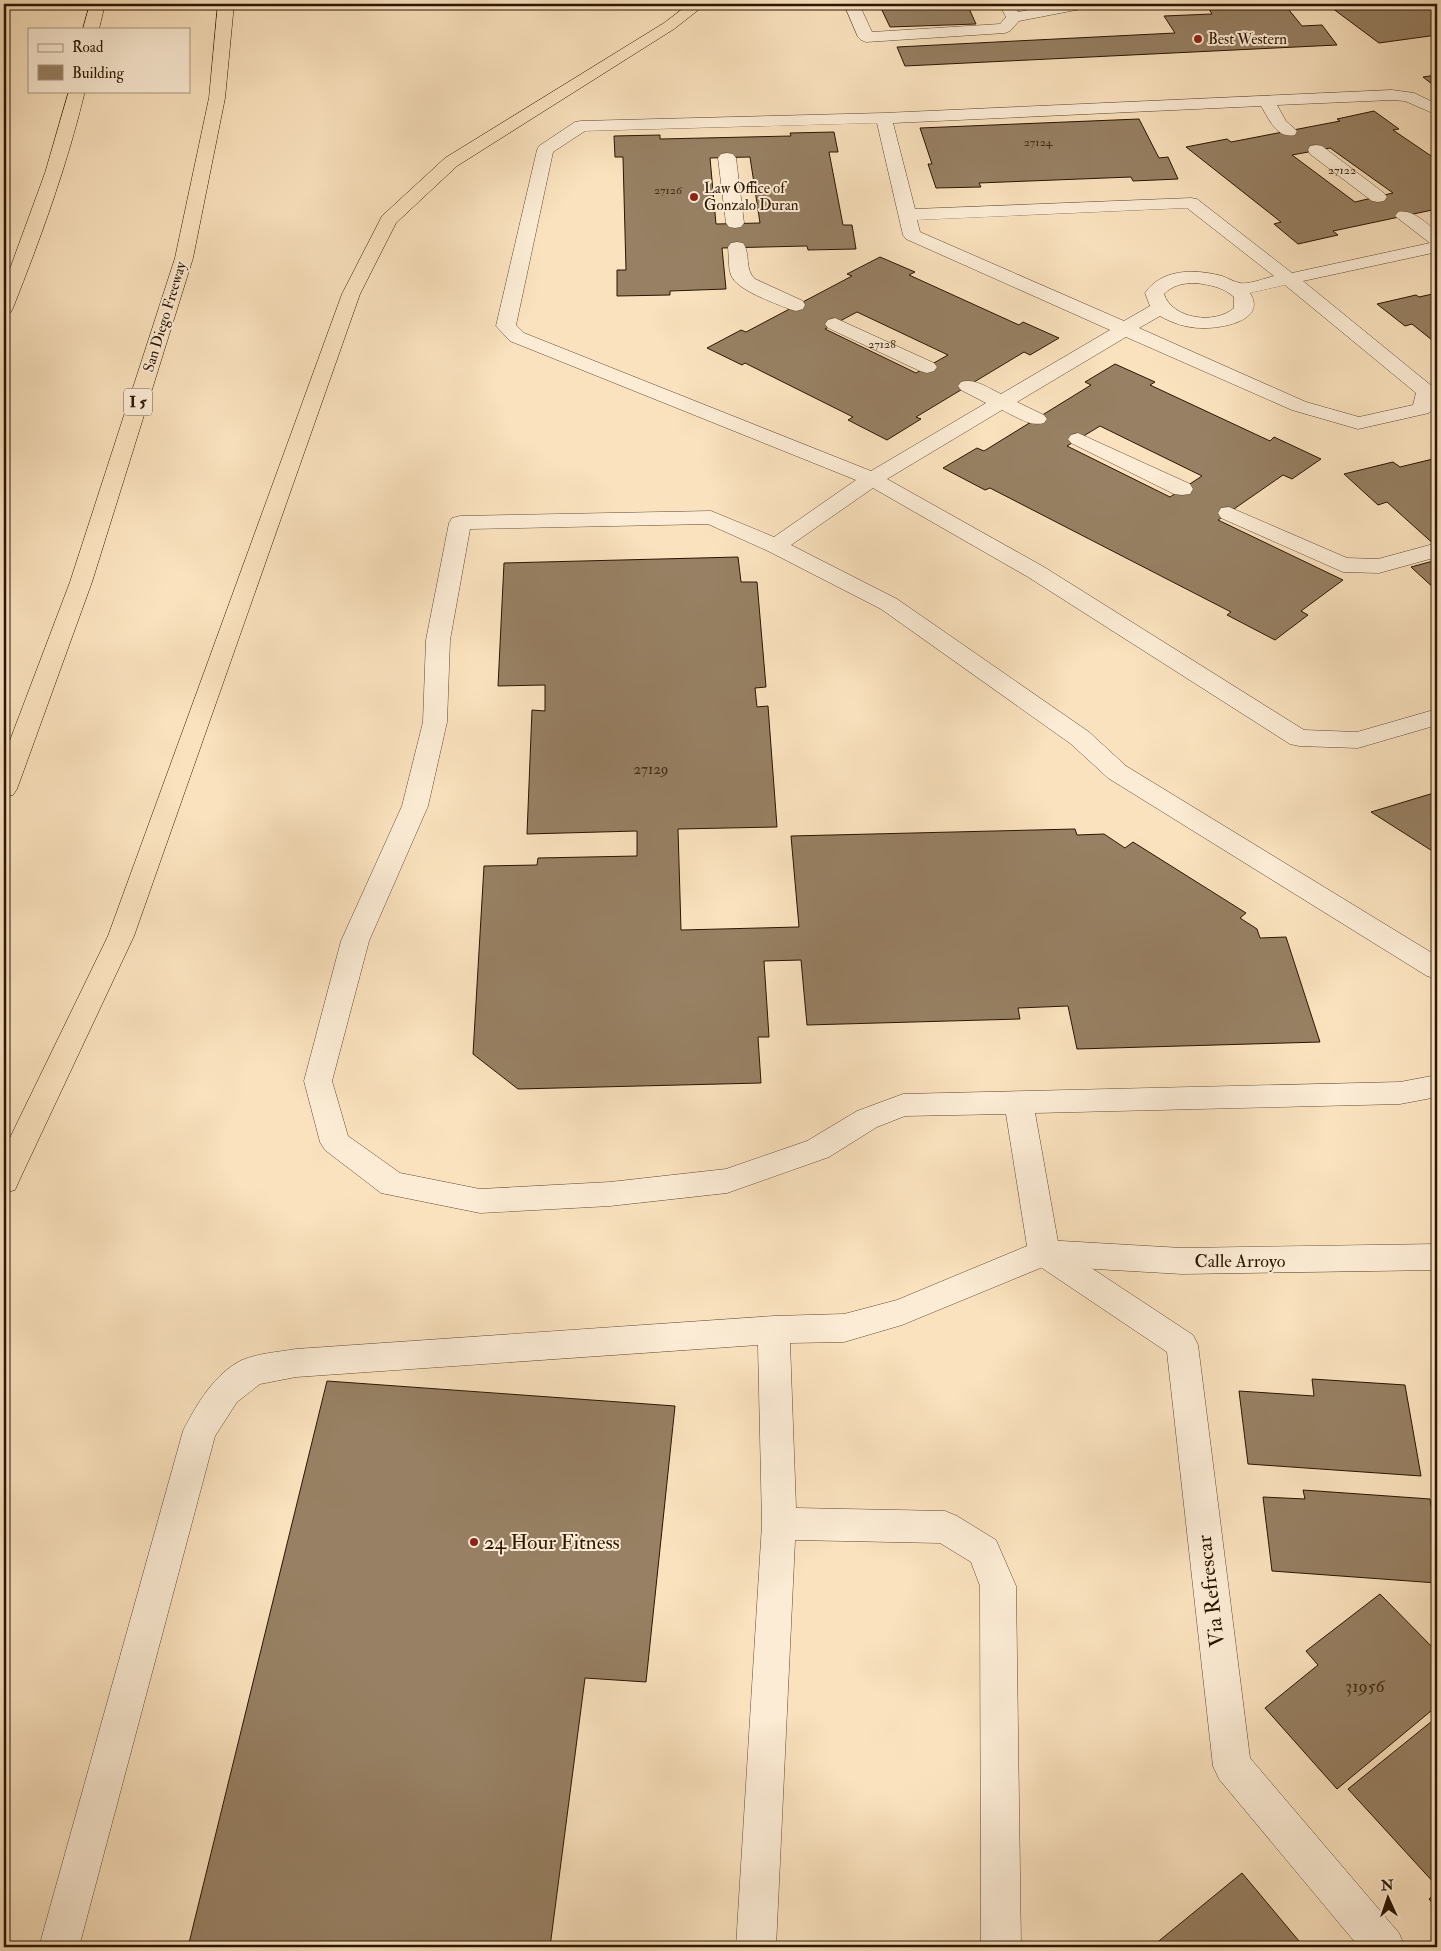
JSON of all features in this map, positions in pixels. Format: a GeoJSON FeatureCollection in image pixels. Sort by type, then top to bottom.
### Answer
{"type":"FeatureCollection","features":[{"type":"Feature","properties":{"kind":"highway"},"geometry":{"type":"LineString","coordinates":[[91,28],[97,4]]}},
{"type":"Feature","properties":{"kind":"highway","name":"San Diego Freeway"},"geometry":{"type":"LineString","coordinates":[[4,789],[82,582],[184,258],[216,98],[226,4]]}},
{"type":"Feature","properties":{"kind":"highway"},"geometry":{"type":"LineString","coordinates":[[4,1180],[121,936],[351,294],[388,220],[451,162],[669,26],[698,4]]}},
{"type":"Feature","properties":{"kind":"highway"},"geometry":{"type":"LineString","coordinates":[[4,308],[28,249],[70,122],[77,92]]}},
{"type":"Feature","properties":{"kind":"street"},"geometry":{"type":"LineString","coordinates":[[852,4],[866,37],[1005,28],[1010,10],[1081,4]]}},
{"type":"Feature","properties":{"kind":"street"},"geometry":{"type":"LineString","coordinates":[[1437,110],[1408,96],[1392,95],[884,118],[724,130],[581,126],[544,150],[506,326],[517,337],[872,479],[1036,572],[1299,738],[1358,740],[1437,717]]}},
{"type":"Feature","properties":{"kind":"street"},"geometry":{"type":"LineString","coordinates":[[1266,101],[1280,124],[1289,131]]}},
{"type":"Feature","properties":{"kind":"street"},"geometry":{"type":"LineString","coordinates":[[884,118],[912,235],[1299,406],[1358,423],[1422,409],[1426,391],[1289,279],[1191,203],[908,215]]}},
{"type":"Feature","properties":{"kind":"street"},"geometry":{"type":"LineString","coordinates":[[1316,150],[1378,197]]}},
{"type":"Feature","properties":{"kind":"street"},"geometry":{"type":"LineString","coordinates":[[727,158],[735,223]]}},
{"type":"Feature","properties":{"kind":"street"},"geometry":{"type":"LineString","coordinates":[[1404,216],[1437,240]]}},
{"type":"Feature","properties":{"kind":"street"},"geometry":{"type":"LineString","coordinates":[[737,247],[740,275],[748,283],[796,305]]}},
{"type":"Feature","properties":{"kind":"street"},"geometry":{"type":"LineString","coordinates":[[1237,290],[1437,247]]}},
{"type":"Feature","properties":{"kind":"street"},"geometry":{"type":"LineString","coordinates":[[1181,278],[1204,278],[1226,284],[1237,290],[1246,304],[1243,311],[1225,320],[1197,322],[1170,315],[1160,308],[1155,301],[1154,293],[1159,286],[1168,281],[1181,278]]}},
{"type":"Feature","properties":{"kind":"street"},"geometry":{"type":"LineString","coordinates":[[776,546],[872,479],[1160,308]]}},
{"type":"Feature","properties":{"kind":"street"},"geometry":{"type":"LineString","coordinates":[[834,324],[927,367]]}},
{"type":"Feature","properties":{"kind":"street"},"geometry":{"type":"LineString","coordinates":[[968,386],[1037,419]]}},
{"type":"Feature","properties":{"kind":"street"},"geometry":{"type":"LineString","coordinates":[[1078,439],[1182,490]]}},
{"type":"Feature","properties":{"kind":"street"},"geometry":{"type":"LineString","coordinates":[[1229,513],[1343,565],[1379,566],[1437,550]]}},
{"type":"Feature","properties":{"kind":"street"},"geometry":{"type":"LineString","coordinates":[[1437,968],[1117,772],[1080,738],[889,604],[776,546],[711,517],[460,522],[438,640],[435,722],[415,806],[355,941],[318,1081],[335,1142],[392,1184],[480,1201],[600,1194],[727,1181],[818,1149],[866,1118],[903,1105],[1400,1093],[1437,1086]]}},
{"type":"Feature","properties":{"kind":"street"},"geometry":{"type":"LineString","coordinates":[[59,1947],[200,1431],[225,1392],[252,1372],[296,1362],[774,1330],[844,1328],[902,1312],[1044,1253],[1019,1103]]}},
{"type":"Feature","properties":{"kind":"street","name":"Calle Arroyo"},"geometry":{"type":"LineString","coordinates":[[1044,1253],[1182,1261],[1328,1260],[1437,1256]]}},
{"type":"Feature","properties":{"kind":"street","name":"Via Refrescar"},"geometry":{"type":"LineString","coordinates":[[1044,1253],[1182,1345],[1232,1766],[1385,1947]]}},
{"type":"Feature","properties":{"kind":"street"},"geometry":{"type":"LineString","coordinates":[[756,1947],[779,1524],[774,1330]]}},
{"type":"Feature","properties":{"kind":"street"},"geometry":{"type":"LineString","coordinates":[[779,1524],[944,1527],[984,1551],[998,1586],[1001,1947]]}},
{"type":"Feature","properties":{"kind":"building"},"geometry":{"type":"Polygon","coordinates":[[[879,4],[967,4],[976,24],[890,27],[879,4]]]}},
{"type":"Feature","properties":{"kind":"building"},"geometry":{"type":"Polygon","coordinates":[[[1437,4],[1437,35],[1379,43],[1328,5],[1437,4]]]}},
{"type":"Feature","properties":{"kind":"building","name":"Best Western"},"geometry":{"type":"Polygon","coordinates":[[[1285,5],[1302,26],[1322,25],[1337,45],[905,66],[897,47],[1175,33],[1164,16],[1212,14],[1209,9],[1285,5]]]}},
{"type":"Feature","properties":{"kind":"building"},"geometry":{"type":"Polygon","coordinates":[[[1437,75],[1437,88],[1423,77],[1437,75]]]}},
{"type":"Feature","properties":{"kind":"building"},"geometry":{"type":"Polygon","coordinates":[[[1374,111],[1399,129],[1393,130],[1437,160],[1437,209],[1333,231],[1338,235],[1298,244],[1274,224],[1281,222],[1186,147],[1227,139],[1231,142],[1340,121],[1337,119],[1374,111]],[[1330,148],[1292,155],[1355,202],[1393,193],[1330,148]]]}},
{"type":"Feature","properties":{"kind":"building"},"geometry":{"type":"Polygon","coordinates":[[[1139,119],[1159,158],[1168,157],[1178,179],[1133,181],[1131,177],[979,183],[981,187],[936,188],[928,164],[932,164],[920,128],[1139,119]]]}},
{"type":"Feature","properties":{"kind":"building"},"geometry":{"type":"Polygon","coordinates":[[[834,132],[838,152],[829,152],[843,225],[852,225],[856,249],[808,250],[807,246],[722,248],[726,289],[670,291],[670,295],[617,296],[617,270],[626,270],[623,157],[615,157],[614,136],[660,135],[660,139],[791,136],[790,133],[834,132]],[[750,157],[710,158],[716,224],[760,223],[750,157]]]}},
{"type":"Feature","properties":{"kind":"building"},"geometry":{"type":"Polygon","coordinates":[[[880,257],[915,272],[909,275],[1019,325],[1023,322],[1059,338],[1030,355],[1024,352],[916,417],[921,419],[887,440],[848,420],[853,417],[745,363],[742,365],[707,348],[741,330],[746,332],[852,276],[847,274],[880,257]],[[857,312],[825,329],[916,373],[948,355],[857,312]]]}},
{"type":"Feature","properties":{"kind":"building"},"geometry":{"type":"Polygon","coordinates":[[[1437,293],[1437,344],[1412,324],[1405,326],[1377,304],[1416,295],[1419,297],[1437,293]]]}},
{"type":"Feature","properties":{"kind":"building"},"geometry":{"type":"Polygon","coordinates":[[[1115,364],[1155,382],[1150,385],[1270,441],[1274,437],[1321,459],[1292,479],[1283,475],[1218,520],[1343,580],[1301,611],[1308,615],[1275,640],[1227,615],[1231,612],[990,488],[985,490],[943,468],[977,448],[984,451],[1091,385],[1085,382],[1115,364]],[[1100,426],[1067,446],[1170,497],[1202,476],[1100,426]]]}},
{"type":"Feature","properties":{"kind":"building"},"geometry":{"type":"Polygon","coordinates":[[[1437,458],[1437,547],[1387,502],[1378,505],[1344,474],[1393,462],[1400,467],[1437,458]]]}},
{"type":"Feature","properties":{"kind":"building"},"geometry":{"type":"Polygon","coordinates":[[[738,557],[741,582],[757,582],[766,687],[755,688],[757,707],[768,706],[777,827],[678,829],[681,930],[799,927],[791,836],[1075,829],[1077,835],[1104,834],[1125,848],[1133,842],[1246,913],[1240,918],[1257,929],[1260,938],[1286,937],[1320,1042],[1077,1049],[1068,1006],[1018,1008],[1020,1019],[807,1025],[801,960],[764,961],[769,1037],[758,1037],[761,1083],[518,1089],[473,1054],[484,866],[537,865],[538,858],[637,856],[637,831],[527,834],[532,710],[545,711],[545,685],[498,686],[504,563],[738,557]]]}},
{"type":"Feature","properties":{"kind":"building"},"geometry":{"type":"Polygon","coordinates":[[[1437,560],[1437,591],[1411,567],[1437,560]]]}},
{"type":"Feature","properties":{"kind":"building"},"geometry":{"type":"Polygon","coordinates":[[[1437,792],[1437,854],[1371,812],[1437,792]]]}},
{"type":"Feature","properties":{"kind":"building"},"geometry":{"type":"Polygon","coordinates":[[[1312,1379],[1405,1385],[1421,1476],[1248,1464],[1239,1391],[1314,1396],[1312,1379]]]}},
{"type":"Feature","properties":{"kind":"building","name":"24 Hour Fitness"},"geometry":{"type":"Polygon","coordinates":[[[327,1381],[675,1406],[646,1682],[585,1678],[550,1947],[188,1947],[327,1381]]]}},
{"type":"Feature","properties":{"kind":"building"},"geometry":{"type":"Polygon","coordinates":[[[1303,1490],[1430,1499],[1437,1543],[1437,1583],[1272,1571],[1263,1497],[1305,1499],[1303,1490]]]}},
{"type":"Feature","properties":{"kind":"building"},"geometry":{"type":"Polygon","coordinates":[[[1380,1594],[1437,1652],[1437,1706],[1337,1789],[1265,1708],[1318,1665],[1306,1651],[1380,1594]]]}},
{"type":"Feature","properties":{"kind":"building"},"geometry":{"type":"Polygon","coordinates":[[[1437,1717],[1437,1883],[1435,1884],[1348,1789],[1437,1717]]]}},
{"type":"Feature","properties":{"kind":"building"},"geometry":{"type":"Polygon","coordinates":[[[1242,1873],[1304,1947],[1156,1947],[1154,1945],[1242,1873]]]}},
{"type":"Feature","properties":{"kind":"building"},"geometry":{"type":"Polygon","coordinates":[[[1437,1892],[1437,1909],[1429,1899],[1437,1892]]]}},
{"type":"Feature","properties":{"kind":"place","name":"Best Western"},"geometry":{"type":"Point","coordinates":[1198,39]}},
{"type":"Feature","properties":{"kind":"place","name":"Law Office of Gonzalo Duran"},"geometry":{"type":"Point","coordinates":[694,197]}},
{"type":"Feature","properties":{"kind":"place","name":"24 Hour Fitness"},"geometry":{"type":"Point","coordinates":[474,1542]}}]}
